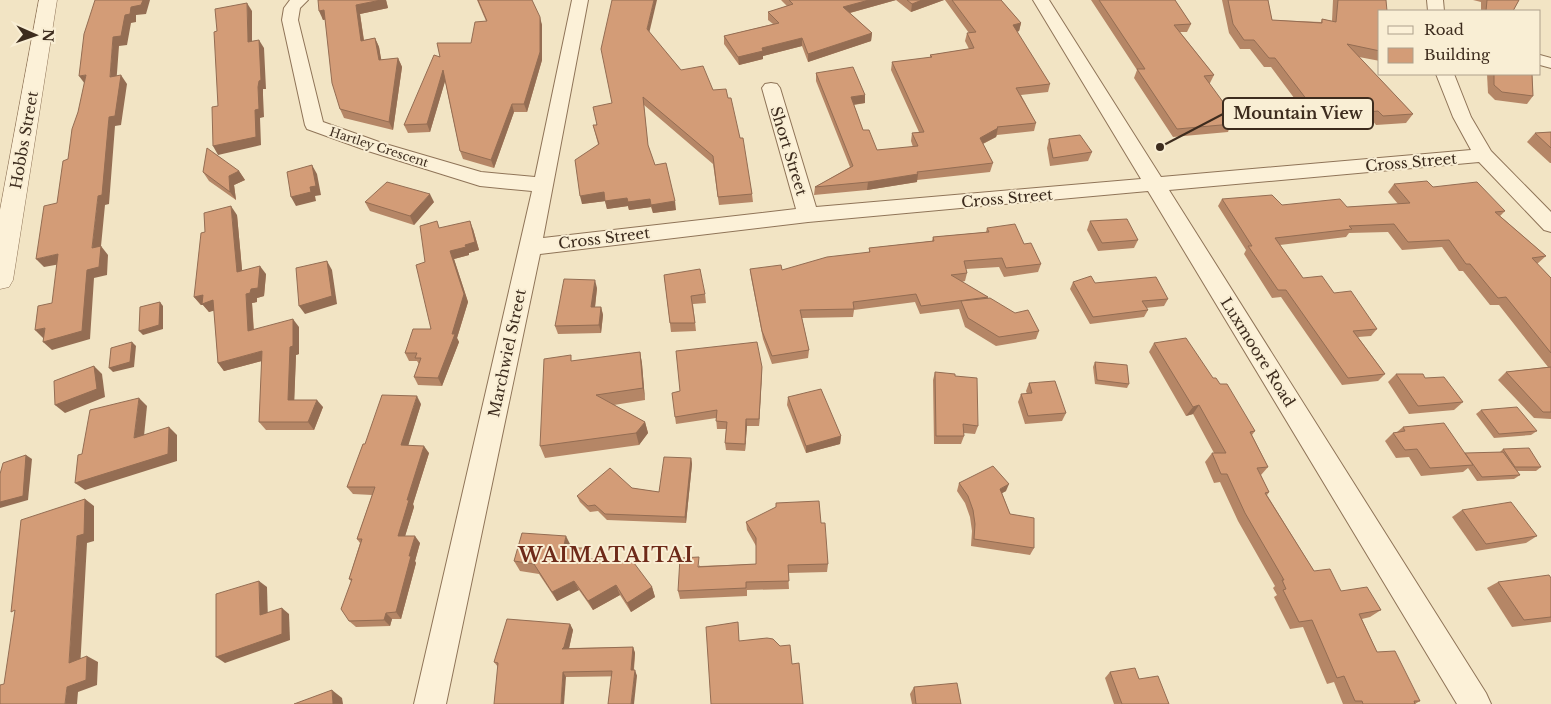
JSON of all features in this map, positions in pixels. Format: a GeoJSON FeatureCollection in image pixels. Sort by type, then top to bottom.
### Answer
{"type":"FeatureCollection","features":[{"type":"Feature","properties":{"kind":"street","name":"Hobbs Street"},"geometry":{"type":"LineString","coordinates":[[0,280],[48,0]]}},
{"type":"Feature","properties":{"kind":"street","name":"Hartley Crescent"},"geometry":{"type":"LineString","coordinates":[[300,0],[292,9],[290,20],[314,125],[375,147],[480,179],[544,185]]}},
{"type":"Feature","properties":{"kind":"street","name":"Marchwiel Street"},"geometry":{"type":"LineString","coordinates":[[430,704],[531,247],[580,0]]}},
{"type":"Feature","properties":{"kind":"street","name":"Luxmoore Road"},"geometry":{"type":"LineString","coordinates":[[1041,0],[1476,704]]}},
{"type":"Feature","properties":{"kind":"street"},"geometry":{"type":"LineString","coordinates":[[1445,75],[1462,117],[1484,155],[1551,225]]}},
{"type":"Feature","properties":{"kind":"street","name":"Short Street"},"geometry":{"type":"LineString","coordinates":[[771,88],[808,215]]}},
{"type":"Feature","properties":{"kind":"street","name":"Cross Street"},"geometry":{"type":"LineString","coordinates":[[531,247],[808,215],[1484,155]]}},
{"type":"Feature","properties":{"kind":"building"},"geometry":{"type":"Polygon","coordinates":[[[95,0],[143,0],[141,5],[131,7],[130,14],[125,15],[121,36],[113,37],[110,77],[121,75],[115,116],[109,117],[102,195],[98,196],[92,248],[101,246],[99,267],[87,270],[82,331],[43,342],[45,328],[35,330],[38,306],[52,303],[58,254],[36,259],[44,206],[57,203],[63,161],[68,159],[72,129],[78,112],[86,75],[79,76],[84,34],[95,0]]]}},
{"type":"Feature","properties":{"kind":"building"},"geometry":{"type":"Polygon","coordinates":[[[318,0],[381,0],[356,5],[361,41],[375,38],[379,60],[398,58],[389,122],[340,109],[332,83],[324,10],[319,11],[318,0]]]}},
{"type":"Feature","properties":{"kind":"building"},"geometry":{"type":"Polygon","coordinates":[[[478,0],[532,0],[540,17],[540,52],[524,104],[512,104],[491,160],[460,151],[443,70],[427,124],[404,125],[434,55],[440,57],[437,43],[471,43],[475,22],[487,21],[478,0]]]}},
{"type":"Feature","properties":{"kind":"building"},"geometry":{"type":"Polygon","coordinates":[[[612,0],[654,0],[647,29],[681,70],[703,66],[713,90],[726,89],[728,98],[731,98],[740,138],[743,138],[752,194],[718,197],[713,156],[643,97],[648,145],[655,165],[666,163],[675,201],[651,205],[650,199],[628,202],[627,198],[605,201],[604,192],[580,196],[575,160],[599,144],[593,125],[597,125],[593,107],[612,103],[601,49],[612,0]]]}},
{"type":"Feature","properties":{"kind":"building"},"geometry":{"type":"Polygon","coordinates":[[[789,0],[869,0],[843,7],[872,33],[808,54],[802,38],[762,48],[763,51],[738,57],[724,36],[779,23],[768,12],[793,4],[789,0]]]}},
{"type":"Feature","properties":{"kind":"building"},"geometry":{"type":"Polygon","coordinates":[[[907,0],[922,0],[912,4],[907,0]]]}},
{"type":"Feature","properties":{"kind":"building"},"geometry":{"type":"Polygon","coordinates":[[[952,0],[1001,0],[1021,23],[1013,25],[1050,84],[1016,88],[1036,123],[997,127],[980,138],[993,163],[917,172],[918,174],[868,182],[815,187],[853,166],[816,73],[853,67],[865,95],[851,97],[863,130],[869,130],[877,150],[918,146],[912,133],[924,132],[892,62],[932,57],[930,55],[974,48],[967,33],[976,32],[952,0]]]}},
{"type":"Feature","properties":{"kind":"building"},"geometry":{"type":"Polygon","coordinates":[[[1099,0],[1175,0],[1191,24],[1174,25],[1214,75],[1204,76],[1237,121],[1230,122],[1232,124],[1177,129],[1137,69],[1145,69],[1099,0]]]}},
{"type":"Feature","properties":{"kind":"building"},"geometry":{"type":"Polygon","coordinates":[[[1228,0],[1268,0],[1272,20],[1322,23],[1322,19],[1336,22],[1338,0],[1386,0],[1387,10],[1378,10],[1378,51],[1347,44],[1413,114],[1383,116],[1378,111],[1320,117],[1275,58],[1269,58],[1254,40],[1244,40],[1233,24],[1228,0]]]}},
{"type":"Feature","properties":{"kind":"building"},"geometry":{"type":"Polygon","coordinates":[[[1487,0],[1519,0],[1514,10],[1486,10],[1487,0]]]}},
{"type":"Feature","properties":{"kind":"building"},"geometry":{"type":"Polygon","coordinates":[[[247,3],[248,42],[259,40],[261,80],[258,87],[259,109],[255,110],[256,137],[213,146],[212,107],[218,106],[214,32],[217,31],[215,9],[247,3]]]}},
{"type":"Feature","properties":{"kind":"building"},"geometry":{"type":"Polygon","coordinates":[[[1494,75],[1532,75],[1533,96],[1502,92],[1494,85],[1494,75]]]}},
{"type":"Feature","properties":{"kind":"building"},"geometry":{"type":"Polygon","coordinates":[[[1551,132],[1551,148],[1535,133],[1551,132]]]}},
{"type":"Feature","properties":{"kind":"building"},"geometry":{"type":"Polygon","coordinates":[[[1080,135],[1092,152],[1053,158],[1049,139],[1080,135]]]}},
{"type":"Feature","properties":{"kind":"building"},"geometry":{"type":"Polygon","coordinates":[[[207,148],[239,171],[229,176],[230,192],[203,172],[207,148]]]}},
{"type":"Feature","properties":{"kind":"building"},"geometry":{"type":"Polygon","coordinates":[[[312,165],[316,186],[310,187],[311,192],[291,197],[287,172],[312,165]]]}},
{"type":"Feature","properties":{"kind":"building"},"geometry":{"type":"Polygon","coordinates":[[[1427,181],[1433,187],[1477,182],[1505,211],[1495,212],[1546,256],[1532,258],[1551,278],[1551,353],[1506,297],[1498,298],[1470,264],[1466,264],[1449,240],[1408,242],[1394,224],[1349,226],[1352,229],[1275,238],[1303,278],[1322,276],[1334,293],[1351,291],[1377,329],[1353,331],[1385,374],[1348,378],[1286,290],[1278,290],[1248,246],[1252,246],[1222,199],[1272,195],[1282,205],[1340,199],[1347,207],[1410,203],[1394,184],[1427,181]]]}},
{"type":"Feature","properties":{"kind":"building"},"geometry":{"type":"Polygon","coordinates":[[[387,182],[430,194],[410,216],[365,202],[387,182]]]}},
{"type":"Feature","properties":{"kind":"building"},"geometry":{"type":"Polygon","coordinates":[[[231,206],[237,272],[260,266],[258,288],[251,289],[250,293],[246,294],[248,331],[293,319],[293,346],[290,347],[288,400],[317,400],[308,422],[259,422],[262,351],[218,363],[213,300],[202,304],[203,295],[194,297],[201,233],[205,232],[204,213],[231,206]]]}},
{"type":"Feature","properties":{"kind":"building"},"geometry":{"type":"Polygon","coordinates":[[[1127,219],[1138,240],[1102,243],[1090,221],[1127,219]]]}},
{"type":"Feature","properties":{"kind":"building"},"geometry":{"type":"Polygon","coordinates":[[[437,221],[439,228],[470,221],[475,242],[465,245],[466,247],[450,251],[464,294],[452,334],[455,334],[438,378],[414,377],[421,358],[415,358],[417,353],[405,353],[413,329],[431,329],[416,265],[425,262],[420,226],[437,221]]]}},
{"type":"Feature","properties":{"kind":"building"},"geometry":{"type":"Polygon","coordinates":[[[1015,224],[1024,244],[1031,243],[1041,264],[1006,268],[1002,258],[964,261],[967,273],[951,275],[988,297],[921,306],[916,294],[853,302],[854,309],[800,310],[809,350],[772,356],[762,331],[750,269],[781,265],[782,270],[827,257],[870,252],[869,248],[934,241],[933,237],[989,232],[987,228],[1015,224]]]}},
{"type":"Feature","properties":{"kind":"building"},"geometry":{"type":"Polygon","coordinates":[[[327,261],[332,296],[299,306],[296,268],[327,261]]]}},
{"type":"Feature","properties":{"kind":"building"},"geometry":{"type":"Polygon","coordinates":[[[700,269],[705,294],[691,296],[695,323],[670,323],[664,275],[700,269]]]}},
{"type":"Feature","properties":{"kind":"building"},"geometry":{"type":"Polygon","coordinates":[[[1091,276],[1095,283],[1156,277],[1168,299],[1142,301],[1148,310],[1093,317],[1073,282],[1091,276]]]}},
{"type":"Feature","properties":{"kind":"building"},"geometry":{"type":"Polygon","coordinates":[[[564,279],[595,280],[591,307],[601,307],[599,325],[555,326],[564,279]]]}},
{"type":"Feature","properties":{"kind":"building"},"geometry":{"type":"Polygon","coordinates":[[[990,298],[1015,313],[1028,310],[1039,331],[999,337],[968,318],[961,301],[990,298]]]}},
{"type":"Feature","properties":{"kind":"building"},"geometry":{"type":"Polygon","coordinates":[[[160,302],[159,325],[139,331],[140,307],[160,302]]]}},
{"type":"Feature","properties":{"kind":"building"},"geometry":{"type":"Polygon","coordinates":[[[1186,338],[1213,378],[1216,378],[1220,384],[1227,384],[1255,431],[1250,432],[1268,467],[1257,468],[1269,492],[1265,493],[1314,571],[1330,569],[1341,591],[1367,587],[1381,610],[1359,614],[1377,652],[1395,651],[1420,701],[1414,701],[1415,704],[1363,704],[1362,701],[1355,701],[1344,676],[1337,678],[1312,620],[1299,622],[1283,590],[1286,589],[1282,580],[1284,580],[1245,513],[1227,474],[1221,474],[1212,453],[1226,453],[1199,405],[1193,407],[1154,343],[1186,338]]]}},
{"type":"Feature","properties":{"kind":"building"},"geometry":{"type":"Polygon","coordinates":[[[132,342],[130,362],[109,368],[111,348],[132,342]]]}},
{"type":"Feature","properties":{"kind":"building"},"geometry":{"type":"Polygon","coordinates":[[[757,342],[762,367],[759,419],[746,419],[745,444],[725,443],[727,422],[716,421],[717,410],[675,417],[672,393],[680,391],[676,351],[757,342]]]}},
{"type":"Feature","properties":{"kind":"building"},"geometry":{"type":"Polygon","coordinates":[[[640,352],[643,388],[596,395],[645,422],[636,433],[540,446],[544,359],[571,355],[571,361],[640,352]]]}},
{"type":"Feature","properties":{"kind":"building"},"geometry":{"type":"Polygon","coordinates":[[[1095,362],[1127,365],[1129,384],[1097,380],[1095,362]]]}},
{"type":"Feature","properties":{"kind":"building"},"geometry":{"type":"Polygon","coordinates":[[[94,366],[97,389],[55,405],[54,381],[94,366]]]}},
{"type":"Feature","properties":{"kind":"building"},"geometry":{"type":"Polygon","coordinates":[[[1551,367],[1551,412],[1543,412],[1506,372],[1551,367]]]}},
{"type":"Feature","properties":{"kind":"building"},"geometry":{"type":"Polygon","coordinates":[[[935,372],[977,378],[978,426],[963,424],[964,436],[936,436],[935,372]]]}},
{"type":"Feature","properties":{"kind":"building"},"geometry":{"type":"Polygon","coordinates":[[[1396,374],[1423,374],[1425,378],[1444,377],[1463,402],[1418,406],[1396,374]]]}},
{"type":"Feature","properties":{"kind":"building"},"geometry":{"type":"Polygon","coordinates":[[[1055,381],[1066,413],[1028,416],[1021,394],[1032,393],[1029,383],[1055,381]]]}},
{"type":"Feature","properties":{"kind":"building"},"geometry":{"type":"Polygon","coordinates":[[[821,389],[841,436],[806,446],[788,397],[821,389]]]}},
{"type":"Feature","properties":{"kind":"building"},"geometry":{"type":"Polygon","coordinates":[[[382,395],[417,396],[401,445],[424,446],[398,536],[415,536],[396,612],[386,613],[384,620],[349,621],[341,609],[352,579],[349,579],[362,539],[357,539],[375,487],[347,487],[363,444],[365,444],[382,395]]]}},
{"type":"Feature","properties":{"kind":"building"},"geometry":{"type":"Polygon","coordinates":[[[139,398],[134,438],[169,427],[168,454],[75,483],[78,455],[82,454],[90,410],[139,398]]]}},
{"type":"Feature","properties":{"kind":"building"},"geometry":{"type":"Polygon","coordinates":[[[1517,407],[1537,431],[1499,434],[1481,410],[1517,407]]]}},
{"type":"Feature","properties":{"kind":"building"},"geometry":{"type":"Polygon","coordinates":[[[1444,423],[1473,465],[1430,468],[1417,449],[1405,450],[1393,433],[1405,431],[1403,427],[1444,423]]]}},
{"type":"Feature","properties":{"kind":"building"},"geometry":{"type":"Polygon","coordinates":[[[1529,448],[1541,467],[1515,467],[1503,449],[1529,448]]]}},
{"type":"Feature","properties":{"kind":"building"},"geometry":{"type":"Polygon","coordinates":[[[1503,452],[1520,475],[1482,477],[1465,453],[1503,452]]]}},
{"type":"Feature","properties":{"kind":"building"},"geometry":{"type":"Polygon","coordinates":[[[26,455],[23,496],[0,502],[0,474],[3,463],[26,455]]]}},
{"type":"Feature","properties":{"kind":"building"},"geometry":{"type":"Polygon","coordinates":[[[664,457],[691,458],[685,517],[605,514],[595,505],[588,506],[577,496],[610,468],[632,488],[659,492],[664,457]]]}},
{"type":"Feature","properties":{"kind":"building"},"geometry":{"type":"Polygon","coordinates":[[[993,466],[1009,484],[1000,489],[1010,514],[1034,518],[1034,548],[974,539],[975,524],[973,510],[968,496],[959,483],[993,466]]]}},
{"type":"Feature","properties":{"kind":"building"},"geometry":{"type":"Polygon","coordinates":[[[85,499],[84,534],[77,536],[69,663],[87,656],[86,680],[67,687],[65,704],[0,704],[0,685],[4,684],[15,610],[11,612],[21,520],[85,499]]]}},
{"type":"Feature","properties":{"kind":"building"},"geometry":{"type":"Polygon","coordinates":[[[819,501],[821,523],[825,523],[828,564],[788,565],[789,581],[746,582],[746,588],[678,591],[680,558],[699,557],[698,567],[756,564],[756,538],[746,522],[776,507],[776,503],[819,501]]]}},
{"type":"Feature","properties":{"kind":"building"},"geometry":{"type":"Polygon","coordinates":[[[1511,502],[1537,536],[1486,544],[1462,510],[1511,502]]]}},
{"type":"Feature","properties":{"kind":"building"},"geometry":{"type":"Polygon","coordinates":[[[522,533],[566,536],[564,545],[567,545],[567,548],[583,548],[590,559],[634,563],[652,587],[627,603],[616,585],[588,601],[574,581],[552,592],[534,564],[514,561],[522,533]]]}},
{"type":"Feature","properties":{"kind":"building"},"geometry":{"type":"Polygon","coordinates":[[[1549,575],[1551,578],[1551,617],[1524,620],[1498,582],[1549,575]]]}},
{"type":"Feature","properties":{"kind":"building"},"geometry":{"type":"Polygon","coordinates":[[[259,581],[260,615],[282,608],[282,634],[216,657],[216,594],[259,581]]]}},
{"type":"Feature","properties":{"kind":"building"},"geometry":{"type":"Polygon","coordinates":[[[507,619],[570,624],[562,649],[633,647],[631,670],[635,670],[631,704],[608,704],[612,671],[563,672],[561,704],[494,704],[498,663],[494,662],[507,619]]]}},
{"type":"Feature","properties":{"kind":"building"},"geometry":{"type":"Polygon","coordinates":[[[738,622],[739,641],[767,638],[773,639],[780,646],[790,645],[792,664],[799,663],[803,704],[711,704],[706,627],[738,622]]]}},
{"type":"Feature","properties":{"kind":"building"},"geometry":{"type":"Polygon","coordinates":[[[1135,668],[1139,679],[1158,676],[1169,704],[1122,704],[1110,672],[1135,668]]]}},
{"type":"Feature","properties":{"kind":"building"},"geometry":{"type":"Polygon","coordinates":[[[957,683],[961,704],[916,704],[914,687],[957,683]]]}},
{"type":"Feature","properties":{"kind":"building"},"geometry":{"type":"Polygon","coordinates":[[[332,690],[333,704],[294,704],[332,690]]]}},
{"type":"Feature","properties":{"kind":"place","name":"Mountain View"},"geometry":{"type":"Point","coordinates":[1160,147]}},
{"type":"Feature","properties":{"kind":"district","name":"WAIMATAITAI"},"geometry":{"type":"Point","coordinates":[606,555]}}]}
